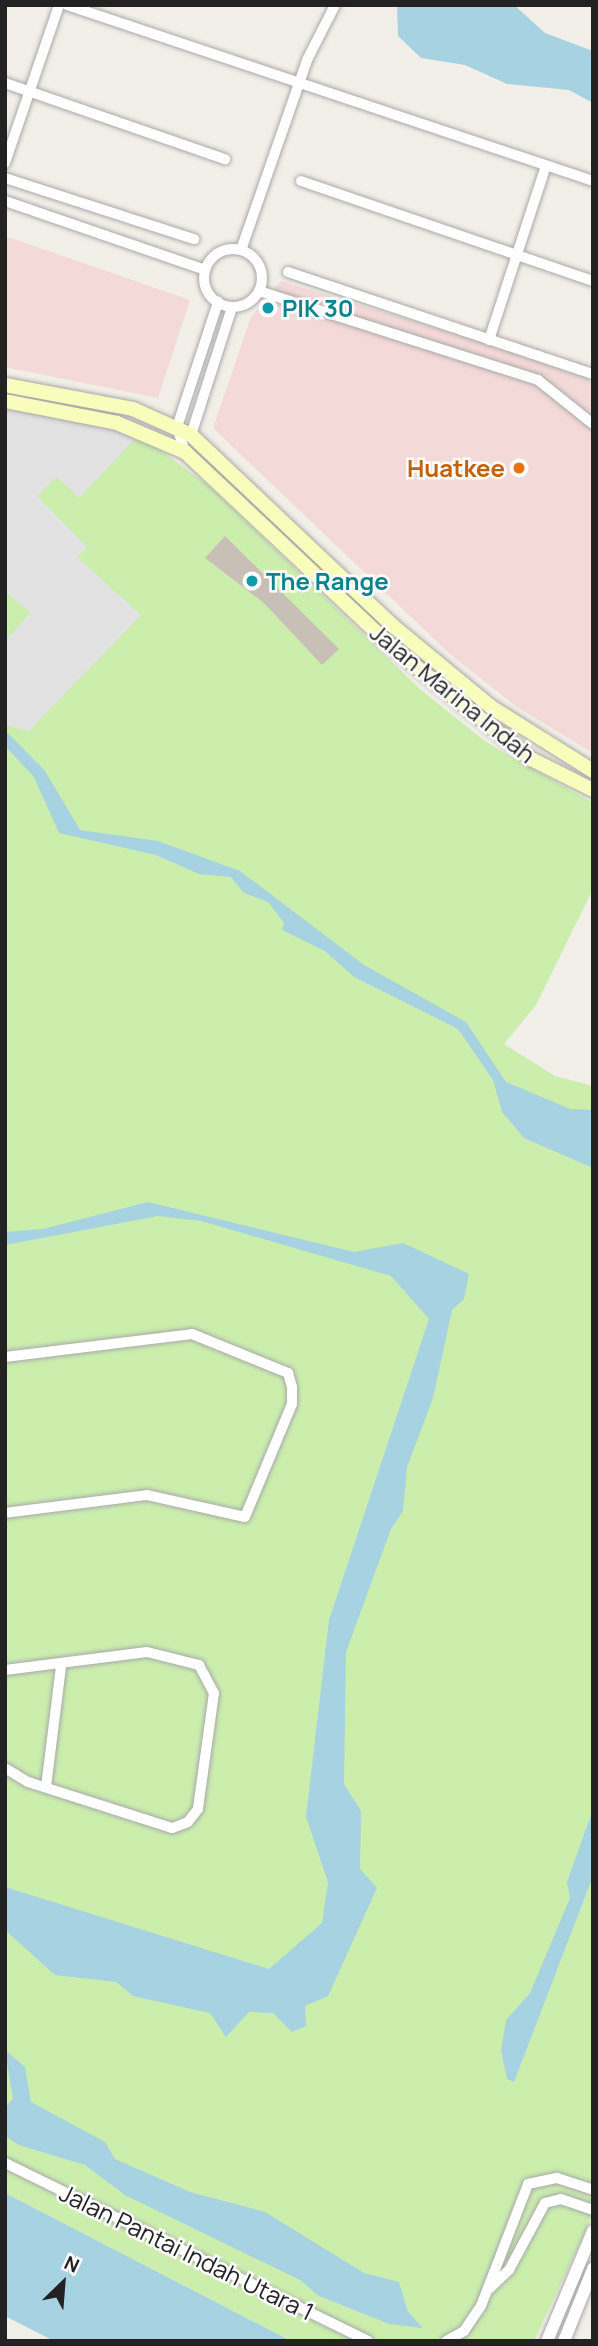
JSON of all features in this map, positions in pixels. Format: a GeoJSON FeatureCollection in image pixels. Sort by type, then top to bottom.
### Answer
{"type":"FeatureCollection","features":[{"type":"Feature","properties":{"kind":"main road","name":"Jalan Marina Indah"},"geometry":{"type":"LineString","coordinates":[[5,385],[132,409],[191,435],[392,625],[491,707],[593,771]]}},
{"type":"Feature","properties":{"kind":"main road","name":"Jalan Marina Indah"},"geometry":{"type":"LineString","coordinates":[[5,401],[117,423],[185,452],[392,647],[531,759],[593,790]]}},
{"type":"Feature","properties":{"kind":"street"},"geometry":{"type":"LineString","coordinates":[[5,163],[59,5]]}},
{"type":"Feature","properties":{"kind":"street"},"geometry":{"type":"LineString","coordinates":[[67,5],[593,181]]}},
{"type":"Feature","properties":{"kind":"street"},"geometry":{"type":"LineString","coordinates":[[241,250],[299,82],[335,5]]}},
{"type":"Feature","properties":{"kind":"street"},"geometry":{"type":"LineString","coordinates":[[5,83],[225,159]]}},
{"type":"Feature","properties":{"kind":"street"},"geometry":{"type":"LineString","coordinates":[[489,340],[546,166]]}},
{"type":"Feature","properties":{"kind":"street"},"geometry":{"type":"LineString","coordinates":[[5,178],[194,239]]}},
{"type":"Feature","properties":{"kind":"street"},"geometry":{"type":"LineString","coordinates":[[300,181],[593,281]]}},
{"type":"Feature","properties":{"kind":"street"},"geometry":{"type":"LineString","coordinates":[[5,201],[205,270]]}},
{"type":"Feature","properties":{"kind":"street"},"geometry":{"type":"LineString","coordinates":[[232,307],[218,302],[206,288],[205,270],[215,255],[241,250]]}},
{"type":"Feature","properties":{"kind":"street"},"geometry":{"type":"LineString","coordinates":[[241,250],[260,266],[259,292]]}},
{"type":"Feature","properties":{"kind":"street"},"geometry":{"type":"LineString","coordinates":[[288,272],[593,374]]}},
{"type":"Feature","properties":{"kind":"street"},"geometry":{"type":"LineString","coordinates":[[191,435],[232,307],[259,292],[538,380],[593,424]]}},
{"type":"Feature","properties":{"kind":"street"},"geometry":{"type":"LineString","coordinates":[[185,452],[177,427],[218,302]]}},
{"type":"Feature","properties":{"kind":"street"},"geometry":{"type":"LineString","coordinates":[[5,1357],[175,1333],[209,1339],[288,1373],[292,1404],[245,1517],[147,1495],[5,1513]]}},
{"type":"Feature","properties":{"kind":"street"},"geometry":{"type":"LineString","coordinates":[[5,1670],[61,1666],[147,1652],[199,1665],[214,1693],[198,1809],[188,1822],[172,1828],[46,1787],[5,1768]]}},
{"type":"Feature","properties":{"kind":"street"},"geometry":{"type":"LineString","coordinates":[[46,1787],[61,1666]]}},
{"type":"Feature","properties":{"kind":"street","name":"Jalan Pantai Indah Utara 1"},"geometry":{"type":"LineString","coordinates":[[5,2163],[368,2341]]}},
{"type":"Feature","properties":{"kind":"street"},"geometry":{"type":"LineString","coordinates":[[488,2289],[491,2266],[528,2184],[557,2178],[593,2190]]}},
{"type":"Feature","properties":{"kind":"street"},"geometry":{"type":"LineString","coordinates":[[446,2341],[464,2331],[488,2289],[509,2270],[545,2203],[561,2199],[593,2210]]}},
{"type":"Feature","properties":{"kind":"street"},"geometry":{"type":"LineString","coordinates":[[547,2341],[593,2231]]}},
{"type":"Feature","properties":{"kind":"street"},"geometry":{"type":"LineString","coordinates":[[564,2341],[593,2269]]}},
{"type":"Feature","properties":{"kind":"shaded area"},"geometry":{"type":"Polygon","coordinates":[[[5,236],[190,300],[158,398],[5,367],[5,236]]]}},
{"type":"Feature","properties":{"kind":"shaded area"},"geometry":{"type":"Polygon","coordinates":[[[281,281],[581,372],[593,386],[593,753],[517,707],[451,655],[213,428],[251,317],[281,281]]]}},
{"type":"Feature","properties":{"kind":"shaded area"},"geometry":{"type":"Polygon","coordinates":[[[5,410],[95,423],[135,439],[79,498],[57,477],[37,496],[87,547],[77,557],[141,615],[29,731],[5,725],[5,641],[30,613],[5,591],[5,410]]]}},
{"type":"Feature","properties":{"kind":"green space"},"geometry":{"type":"Polygon","coordinates":[[[5,410],[95,423],[157,448],[208,485],[420,689],[486,742],[593,803],[593,889],[536,1005],[504,1044],[555,1076],[593,1086],[593,2215],[534,2341],[291,2341],[5,2193],[5,410]]]}},
{"type":"Feature","properties":{"kind":"water"},"geometry":{"type":"Polygon","coordinates":[[[397,5],[514,5],[545,33],[593,51],[593,103],[569,90],[507,84],[465,65],[421,58],[398,36],[397,5]]]}},
{"type":"Feature","properties":{"kind":"water"},"geometry":{"type":"Polygon","coordinates":[[[5,730],[45,771],[80,830],[158,841],[240,871],[364,965],[466,1022],[506,1082],[570,1109],[593,1110],[593,1168],[524,1138],[502,1112],[493,1080],[458,1029],[354,977],[325,951],[282,930],[284,923],[268,902],[244,893],[231,877],[199,874],[156,855],[59,833],[34,777],[5,746],[5,730]]]}},
{"type":"Feature","properties":{"kind":"water"},"geometry":{"type":"Polygon","coordinates":[[[148,1202],[354,1252],[403,1243],[469,1274],[464,1299],[452,1310],[433,1398],[407,1467],[403,1511],[391,1529],[346,1652],[344,1784],[361,1811],[360,1869],[377,1888],[328,1996],[305,2006],[306,2026],[292,2032],[273,2013],[249,2012],[226,2037],[210,2013],[133,1996],[116,1982],[55,1975],[5,1930],[5,1887],[269,1969],[322,1923],[328,1882],[306,1817],[329,1620],[429,1319],[391,1276],[201,1221],[158,1216],[5,1245],[5,1232],[43,1229],[148,1202]]]}},
{"type":"Feature","properties":{"kind":"water"},"geometry":{"type":"Polygon","coordinates":[[[593,1809],[593,1876],[514,2082],[507,2079],[501,2050],[506,2020],[530,1993],[570,1898],[567,1882],[593,1809]]]}},
{"type":"Feature","properties":{"kind":"water"},"geometry":{"type":"Polygon","coordinates":[[[5,2050],[25,2067],[31,2102],[105,2142],[115,2159],[190,2192],[265,2212],[364,2273],[399,2282],[408,2312],[423,2328],[389,2324],[319,2296],[300,2280],[125,2195],[85,2165],[19,2145],[5,2136],[5,2107],[13,2099],[5,2050]]]}},
{"type":"Feature","properties":{"kind":"water"},"geometry":{"type":"Polygon","coordinates":[[[5,2193],[291,2341],[54,2341],[5,2316],[5,2193]]]}},
{"type":"Feature","properties":{"kind":"building","name":"The Range"},"geometry":{"type":"Polygon","coordinates":[[[225,536],[339,649],[322,665],[264,603],[205,558],[225,536]]]}},
{"type":"Feature","properties":{"kind":"place","name":"PIK 30"},"geometry":{"type":"Point","coordinates":[268,308]}},
{"type":"Feature","properties":{"kind":"place","name":"Huatkee"},"geometry":{"type":"Point","coordinates":[519,468]}},
{"type":"Feature","properties":{"kind":"place","name":"The Range"},"geometry":{"type":"Point","coordinates":[252,581]}}]}
